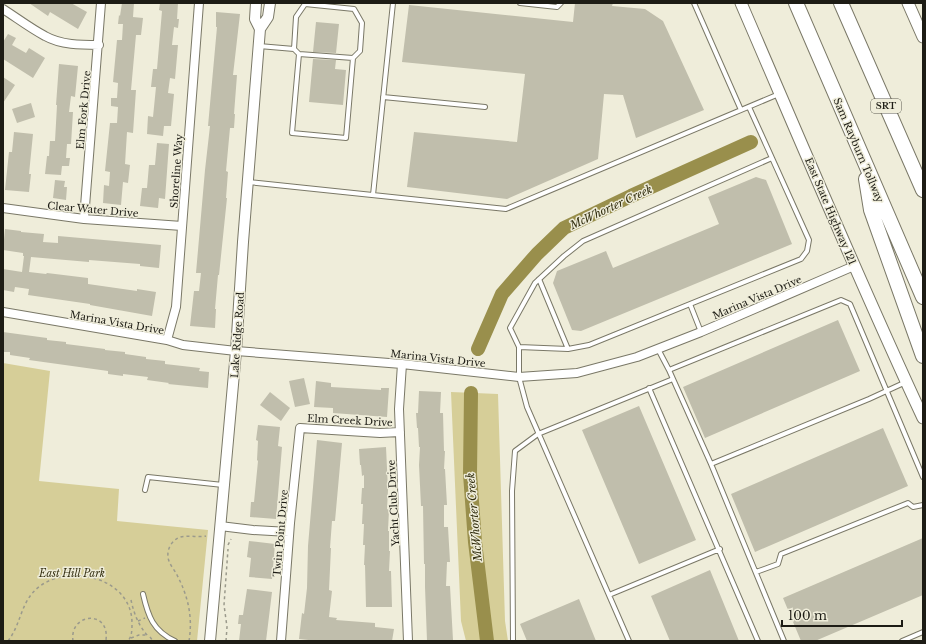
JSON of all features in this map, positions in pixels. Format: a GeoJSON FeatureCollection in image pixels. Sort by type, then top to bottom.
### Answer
{"type":"FeatureCollection","features":[{"type":"Feature","properties":{"kind":"highway","name":"Sam Rayburn Tollway"},"geometry":{"type":"LineString","coordinates":[[796,3],[923,297]]}},
{"type":"Feature","properties":{"kind":"highway","name":"SRT"},"geometry":{"type":"LineString","coordinates":[[841,3],[923,190]]}},
{"type":"Feature","properties":{"kind":"highway"},"geometry":{"type":"LineString","coordinates":[[862,157],[871,210],[923,356]]}},
{"type":"Feature","properties":{"kind":"main road","name":"East State Highway 121"},"geometry":{"type":"LineString","coordinates":[[741,3],[854,266],[923,418]]}},
{"type":"Feature","properties":{"kind":"main road"},"geometry":{"type":"LineString","coordinates":[[908,3],[923,37]]}},
{"type":"Feature","properties":{"kind":"street","name":"Elm Fork Drive"},"geometry":{"type":"LineString","coordinates":[[84,219],[99,45],[101,3]]}},
{"type":"Feature","properties":{"kind":"street","name":"Shoreline Way"},"geometry":{"type":"LineString","coordinates":[[167,340],[176,307],[199,3]]}},
{"type":"Feature","properties":{"kind":"street","name":"Lake Ridge Road"},"geometry":{"type":"LineString","coordinates":[[210,641],[236,351],[259,46],[260,29],[255,19],[256,3]]}},
{"type":"Feature","properties":{"kind":"street","name":"Lake Ridge Road"},"geometry":{"type":"LineString","coordinates":[[260,29],[268,17],[270,3]]}},
{"type":"Feature","properties":{"kind":"street"},"geometry":{"type":"LineString","coordinates":[[3,9],[45,36],[61,42],[83,45],[99,45]]}},
{"type":"Feature","properties":{"kind":"street","name":"Clear Water Drive"},"geometry":{"type":"LineString","coordinates":[[3,208],[84,219],[182,226]]}},
{"type":"Feature","properties":{"kind":"street","name":"Marina Vista Drive"},"geometry":{"type":"LineString","coordinates":[[3,312],[167,340],[183,345],[236,351],[402,364],[519,377],[577,373],[637,357],[701,332],[854,266]]}},
{"type":"Feature","properties":{"kind":"street","name":"Yacht Club Drive"},"geometry":{"type":"LineString","coordinates":[[402,364],[398,409],[408,641]]}},
{"type":"Feature","properties":{"kind":"street","name":"Elm Creek Drive"},"geometry":{"type":"LineString","coordinates":[[300,428],[380,434],[400,432]]}},
{"type":"Feature","properties":{"kind":"street","name":"Twin Point Drive"},"geometry":{"type":"LineString","coordinates":[[280,641],[289,532],[300,428]]}},
{"type":"Feature","properties":{"kind":"street"},"geometry":{"type":"LineString","coordinates":[[220,526],[289,532]]}},
{"type":"Feature","properties":{"kind":"lane"},"geometry":{"type":"LineString","coordinates":[[299,54],[292,133],[346,138],[353,58],[360,51],[362,23],[354,9],[354,3]]}},
{"type":"Feature","properties":{"kind":"lane"},"geometry":{"type":"LineString","coordinates":[[373,195],[393,3]]}},
{"type":"Feature","properties":{"kind":"lane"},"geometry":{"type":"LineString","coordinates":[[520,3],[557,7],[561,3]]}},
{"type":"Feature","properties":{"kind":"lane"},"geometry":{"type":"LineString","coordinates":[[694,3],[741,110]]}},
{"type":"Feature","properties":{"kind":"lane"},"geometry":{"type":"LineString","coordinates":[[294,49],[296,17],[305,4],[354,9]]}},
{"type":"Feature","properties":{"kind":"lane"},"geometry":{"type":"LineString","coordinates":[[259,46],[294,49],[299,54],[353,58]]}},
{"type":"Feature","properties":{"kind":"lane"},"geometry":{"type":"LineString","coordinates":[[248,182],[506,209],[780,94]]}},
{"type":"Feature","properties":{"kind":"lane"},"geometry":{"type":"LineString","coordinates":[[383,97],[485,107]]}},
{"type":"Feature","properties":{"kind":"lane"},"geometry":{"type":"LineString","coordinates":[[519,347],[568,349],[589,345],[801,259],[807,251],[809,240],[749,107]]}},
{"type":"Feature","properties":{"kind":"lane"},"geometry":{"type":"LineString","coordinates":[[629,641],[526,407],[519,377],[519,347],[510,328],[535,283],[564,256],[583,241],[772,158]]}},
{"type":"Feature","properties":{"kind":"lane"},"geometry":{"type":"LineString","coordinates":[[539,279],[568,349]]}},
{"type":"Feature","properties":{"kind":"lane"},"geometry":{"type":"LineString","coordinates":[[669,370],[841,300],[850,304],[923,477]]}},
{"type":"Feature","properties":{"kind":"lane"},"geometry":{"type":"LineString","coordinates":[[690,304],[701,332]]}},
{"type":"Feature","properties":{"kind":"lane"},"geometry":{"type":"LineString","coordinates":[[658,349],[669,370],[711,464],[784,641]]}},
{"type":"Feature","properties":{"kind":"lane"},"geometry":{"type":"LineString","coordinates":[[513,641],[512,491],[515,450],[538,434],[673,379]]}},
{"type":"Feature","properties":{"kind":"lane"},"geometry":{"type":"LineString","coordinates":[[711,464],[869,399],[906,381]]}},
{"type":"Feature","properties":{"kind":"lane"},"geometry":{"type":"LineString","coordinates":[[649,388],[720,549],[758,641]]}},
{"type":"Feature","properties":{"kind":"lane"},"geometry":{"type":"LineString","coordinates":[[145,490],[148,476],[224,485]]}},
{"type":"Feature","properties":{"kind":"lane"},"geometry":{"type":"LineString","coordinates":[[756,572],[778,564],[781,554],[900,506],[908,503],[913,507],[923,505]]}},
{"type":"Feature","properties":{"kind":"lane"},"geometry":{"type":"LineString","coordinates":[[609,595],[720,549]]}},
{"type":"Feature","properties":{"kind":"lane"},"geometry":{"type":"LineString","coordinates":[[143,594],[146,608],[151,620],[158,630],[175,641]]}},
{"type":"Feature","properties":{"kind":"lane"},"geometry":{"type":"LineString","coordinates":[[902,641],[923,632]]}},
{"type":"Feature","properties":{"kind":"path"},"geometry":{"type":"LineString","coordinates":[[189,641],[191,627],[188,602],[184,588],[168,560],[168,554],[171,544],[180,536],[206,536]]}},
{"type":"Feature","properties":{"kind":"path"},"geometry":{"type":"LineString","coordinates":[[226,641],[227,627],[224,605],[228,544],[231,539]]}},
{"type":"Feature","properties":{"kind":"path"},"geometry":{"type":"LineString","coordinates":[[8,641],[17,626],[24,604],[39,587],[47,581],[60,576],[76,575],[93,577],[101,580],[122,596],[131,612],[131,638]]}},
{"type":"Feature","properties":{"kind":"path"},"geometry":{"type":"LineString","coordinates":[[131,600],[138,621],[145,633],[153,641]]}},
{"type":"Feature","properties":{"kind":"path"},"geometry":{"type":"LineString","coordinates":[[73,641],[74,631],[77,626],[82,620],[90,618],[100,621],[105,627],[107,633],[106,640]]}},
{"type":"Feature","properties":{"kind":"path"},"geometry":{"type":"LineString","coordinates":[[128,641],[131,638],[145,635],[149,637]]}},
{"type":"Feature","properties":{"kind":"green space","name":"East Hill Park"},"geometry":{"type":"Polygon","coordinates":[[[3,363],[50,371],[39,481],[119,489],[117,521],[208,530],[197,641],[3,641],[3,363]]]}},
{"type":"Feature","properties":{"kind":"green space"},"geometry":{"type":"Polygon","coordinates":[[[451,392],[498,394],[505,621],[508,641],[466,641],[461,621],[451,392]]]}},
{"type":"Feature","properties":{"kind":"building"},"geometry":{"type":"Polygon","coordinates":[[[29,3],[71,3],[87,12],[78,29],[50,12],[48,16],[29,3]]]}},
{"type":"Feature","properties":{"kind":"building"},"geometry":{"type":"Polygon","coordinates":[[[122,3],[134,3],[133,17],[143,18],[141,35],[136,35],[131,90],[136,90],[133,133],[127,132],[125,164],[130,165],[128,183],[123,182],[121,205],[103,203],[104,185],[109,186],[110,172],[105,171],[110,123],[117,123],[118,107],[111,106],[111,98],[117,98],[118,83],[113,82],[117,40],[122,40],[123,24],[118,24],[122,3]]]}},
{"type":"Feature","properties":{"kind":"building"},"geometry":{"type":"Polygon","coordinates":[[[160,3],[178,3],[177,19],[179,19],[178,28],[174,27],[172,45],[178,45],[175,79],[170,78],[168,93],[174,94],[171,126],[164,126],[163,136],[147,134],[148,116],[153,117],[156,87],[151,87],[153,69],[157,69],[162,11],[159,10],[160,3]]]}},
{"type":"Feature","properties":{"kind":"building"},"geometry":{"type":"Polygon","coordinates":[[[575,3],[613,3],[612,6],[645,9],[663,21],[704,110],[636,138],[623,95],[604,94],[598,159],[507,199],[407,187],[414,132],[517,142],[525,74],[402,62],[409,5],[573,22],[575,3]]]}},
{"type":"Feature","properties":{"kind":"building"},"geometry":{"type":"Polygon","coordinates":[[[216,12],[240,14],[233,75],[237,75],[234,128],[230,128],[226,171],[228,172],[227,198],[218,275],[215,328],[190,326],[194,291],[199,291],[201,273],[196,273],[210,126],[208,126],[217,27],[216,12]]]}},
{"type":"Feature","properties":{"kind":"building"},"geometry":{"type":"Polygon","coordinates":[[[316,22],[339,24],[336,53],[313,52],[316,22]]]}},
{"type":"Feature","properties":{"kind":"building"},"geometry":{"type":"Polygon","coordinates":[[[8,34],[16,38],[12,45],[26,53],[29,48],[45,58],[33,78],[3,59],[3,42],[8,34]]]}},
{"type":"Feature","properties":{"kind":"building"},"geometry":{"type":"Polygon","coordinates":[[[313,59],[336,60],[335,69],[346,70],[343,105],[309,102],[313,59]]]}},
{"type":"Feature","properties":{"kind":"building"},"geometry":{"type":"Polygon","coordinates":[[[59,64],[78,66],[75,97],[71,96],[69,112],[73,112],[71,144],[67,144],[66,158],[70,158],[69,166],[62,166],[61,175],[45,174],[47,156],[49,156],[50,141],[55,141],[59,64]]]}},
{"type":"Feature","properties":{"kind":"building"},"geometry":{"type":"Polygon","coordinates":[[[3,77],[15,85],[3,103],[3,77]]]}},
{"type":"Feature","properties":{"kind":"building"},"geometry":{"type":"Polygon","coordinates":[[[31,103],[35,117],[17,123],[12,109],[31,103]]]}},
{"type":"Feature","properties":{"kind":"building"},"geometry":{"type":"Polygon","coordinates":[[[14,132],[33,134],[29,174],[31,174],[29,192],[5,190],[9,152],[12,152],[14,132]]]}},
{"type":"Feature","properties":{"kind":"building"},"geometry":{"type":"Polygon","coordinates":[[[157,143],[169,144],[165,199],[159,198],[158,208],[140,206],[142,188],[147,188],[149,165],[155,165],[157,143]]]}},
{"type":"Feature","properties":{"kind":"building"},"geometry":{"type":"Polygon","coordinates":[[[756,177],[766,180],[792,244],[581,331],[572,330],[553,283],[557,271],[606,251],[613,268],[719,224],[708,197],[756,177]]]}},
{"type":"Feature","properties":{"kind":"building"},"geometry":{"type":"Polygon","coordinates":[[[55,180],[65,181],[64,187],[67,187],[66,200],[53,198],[55,180]]]}},
{"type":"Feature","properties":{"kind":"building"},"geometry":{"type":"Polygon","coordinates":[[[5,229],[44,234],[43,242],[58,243],[58,236],[161,245],[159,268],[140,266],[140,264],[89,260],[89,262],[31,257],[29,272],[88,278],[88,284],[137,291],[137,289],[156,292],[152,316],[90,304],[28,295],[29,289],[15,287],[14,292],[3,290],[3,269],[22,272],[24,256],[23,253],[3,250],[5,229]]]}},
{"type":"Feature","properties":{"kind":"building"},"geometry":{"type":"Polygon","coordinates":[[[838,320],[860,371],[705,438],[683,387],[838,320]]]}},
{"type":"Feature","properties":{"kind":"building"},"geometry":{"type":"Polygon","coordinates":[[[3,332],[47,338],[47,340],[66,342],[66,344],[125,352],[125,354],[146,357],[146,359],[165,361],[165,364],[200,368],[199,371],[209,372],[208,388],[168,384],[169,383],[147,380],[148,377],[108,374],[108,371],[29,360],[30,358],[10,355],[10,352],[3,352],[3,332]]]}},
{"type":"Feature","properties":{"kind":"building"},"geometry":{"type":"Polygon","coordinates":[[[304,378],[310,404],[295,407],[289,381],[304,378]]]}},
{"type":"Feature","properties":{"kind":"building"},"geometry":{"type":"Polygon","coordinates":[[[316,381],[331,383],[331,387],[381,390],[381,388],[389,388],[387,417],[333,413],[333,408],[314,407],[316,381]]]}},
{"type":"Feature","properties":{"kind":"building"},"geometry":{"type":"Polygon","coordinates":[[[419,391],[441,392],[440,413],[443,413],[445,451],[444,469],[447,505],[444,505],[444,527],[448,527],[450,562],[447,562],[446,586],[450,586],[453,640],[427,641],[423,506],[421,506],[419,465],[420,447],[416,413],[418,413],[419,391]]]}},
{"type":"Feature","properties":{"kind":"building"},"geometry":{"type":"Polygon","coordinates":[[[270,392],[290,408],[281,421],[260,405],[270,392]]]}},
{"type":"Feature","properties":{"kind":"building"},"geometry":{"type":"Polygon","coordinates":[[[639,406],[696,540],[639,564],[582,430],[639,406]]]}},
{"type":"Feature","properties":{"kind":"building"},"geometry":{"type":"Polygon","coordinates":[[[258,425],[280,427],[278,446],[282,447],[276,519],[250,517],[251,502],[254,502],[258,461],[258,441],[256,440],[258,425]]]}},
{"type":"Feature","properties":{"kind":"building"},"geometry":{"type":"Polygon","coordinates":[[[883,428],[908,486],[755,552],[731,494],[883,428]]]}},
{"type":"Feature","properties":{"kind":"building"},"geometry":{"type":"Polygon","coordinates":[[[317,440],[342,443],[335,521],[332,521],[329,590],[332,591],[329,617],[337,618],[336,620],[375,623],[375,627],[394,629],[392,641],[318,641],[299,639],[307,588],[308,546],[317,440]]]}},
{"type":"Feature","properties":{"kind":"building"},"geometry":{"type":"Polygon","coordinates":[[[386,447],[388,490],[387,509],[389,510],[388,531],[390,551],[389,571],[391,571],[392,607],[366,607],[364,565],[365,545],[363,545],[364,524],[362,524],[363,504],[361,504],[362,488],[364,488],[364,475],[362,476],[359,449],[386,447]]]}},
{"type":"Feature","properties":{"kind":"building"},"geometry":{"type":"Polygon","coordinates":[[[923,538],[923,595],[815,641],[801,641],[783,598],[923,538]]]}},
{"type":"Feature","properties":{"kind":"building"},"geometry":{"type":"Polygon","coordinates":[[[249,541],[275,544],[272,579],[249,577],[251,558],[247,557],[249,541]]]}},
{"type":"Feature","properties":{"kind":"building"},"geometry":{"type":"Polygon","coordinates":[[[710,570],[739,641],[670,641],[651,596],[710,570]]]}},
{"type":"Feature","properties":{"kind":"building"},"geometry":{"type":"Polygon","coordinates":[[[247,589],[272,592],[266,641],[239,641],[241,624],[238,624],[239,615],[243,615],[247,589]]]}},
{"type":"Feature","properties":{"kind":"building"},"geometry":{"type":"Polygon","coordinates":[[[579,599],[596,641],[527,641],[520,624],[579,599]]]}},
{"type":"Feature","properties":{"kind":"waterway","name":"McWhorter Creek"},"geometry":{"type":"LineString","coordinates":[[478,349],[502,294],[537,254],[564,228],[751,142]]}},
{"type":"Feature","properties":{"kind":"waterway","name":"McWhorter Creek"},"geometry":{"type":"LineString","coordinates":[[471,393],[470,474],[475,542],[487,641]]}}]}
